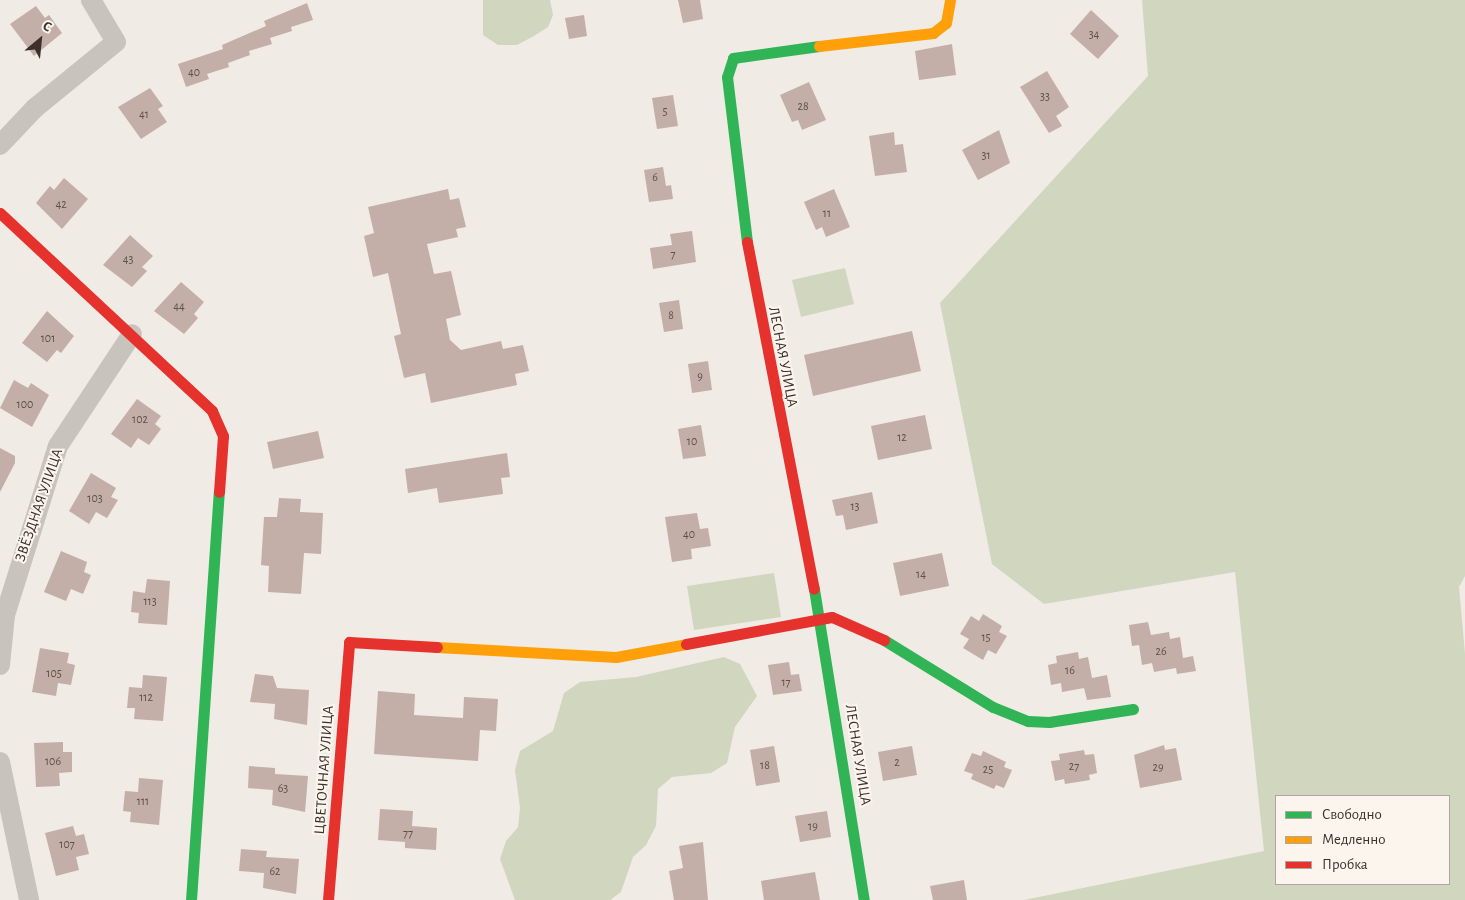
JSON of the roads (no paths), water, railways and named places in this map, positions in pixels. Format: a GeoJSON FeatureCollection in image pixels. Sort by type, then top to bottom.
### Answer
{"type":"FeatureCollection","features":[{"type":"Feature","properties":{"kind":"street"},"geometry":{"type":"LineString","coordinates":[[0,145],[35,108],[116,42],[91,0]]}},
{"type":"Feature","properties":{"kind":"street","name":"ЛЕСНАЯ УЛИЦА"},"geometry":{"type":"LineString","coordinates":[[864,900],[819,617],[747,246],[728,66],[733,58],[742,54],[933,33],[946,23],[950,0]]}},
{"type":"Feature","properties":{"kind":"street"},"geometry":{"type":"LineString","coordinates":[[0,213],[132,334],[212,411],[223,436],[191,900]]}},
{"type":"Feature","properties":{"kind":"street","name":"ЗВЁЗДНАЯ УЛИЦА"},"geometry":{"type":"LineString","coordinates":[[0,665],[5,615],[58,446],[132,334]]}},
{"type":"Feature","properties":{"kind":"street"},"geometry":{"type":"LineString","coordinates":[[819,617],[858,627],[899,647],[993,707],[1028,721],[1049,722],[1133,709]]}},
{"type":"Feature","properties":{"kind":"street","name":"ЦВЕТОЧНАЯ УЛИЦА"},"geometry":{"type":"LineString","coordinates":[[328,900],[349,642],[616,657],[819,617]]}},
{"type":"Feature","properties":{"kind":"street"},"geometry":{"type":"LineString","coordinates":[[0,762],[29,900]]}}]}
